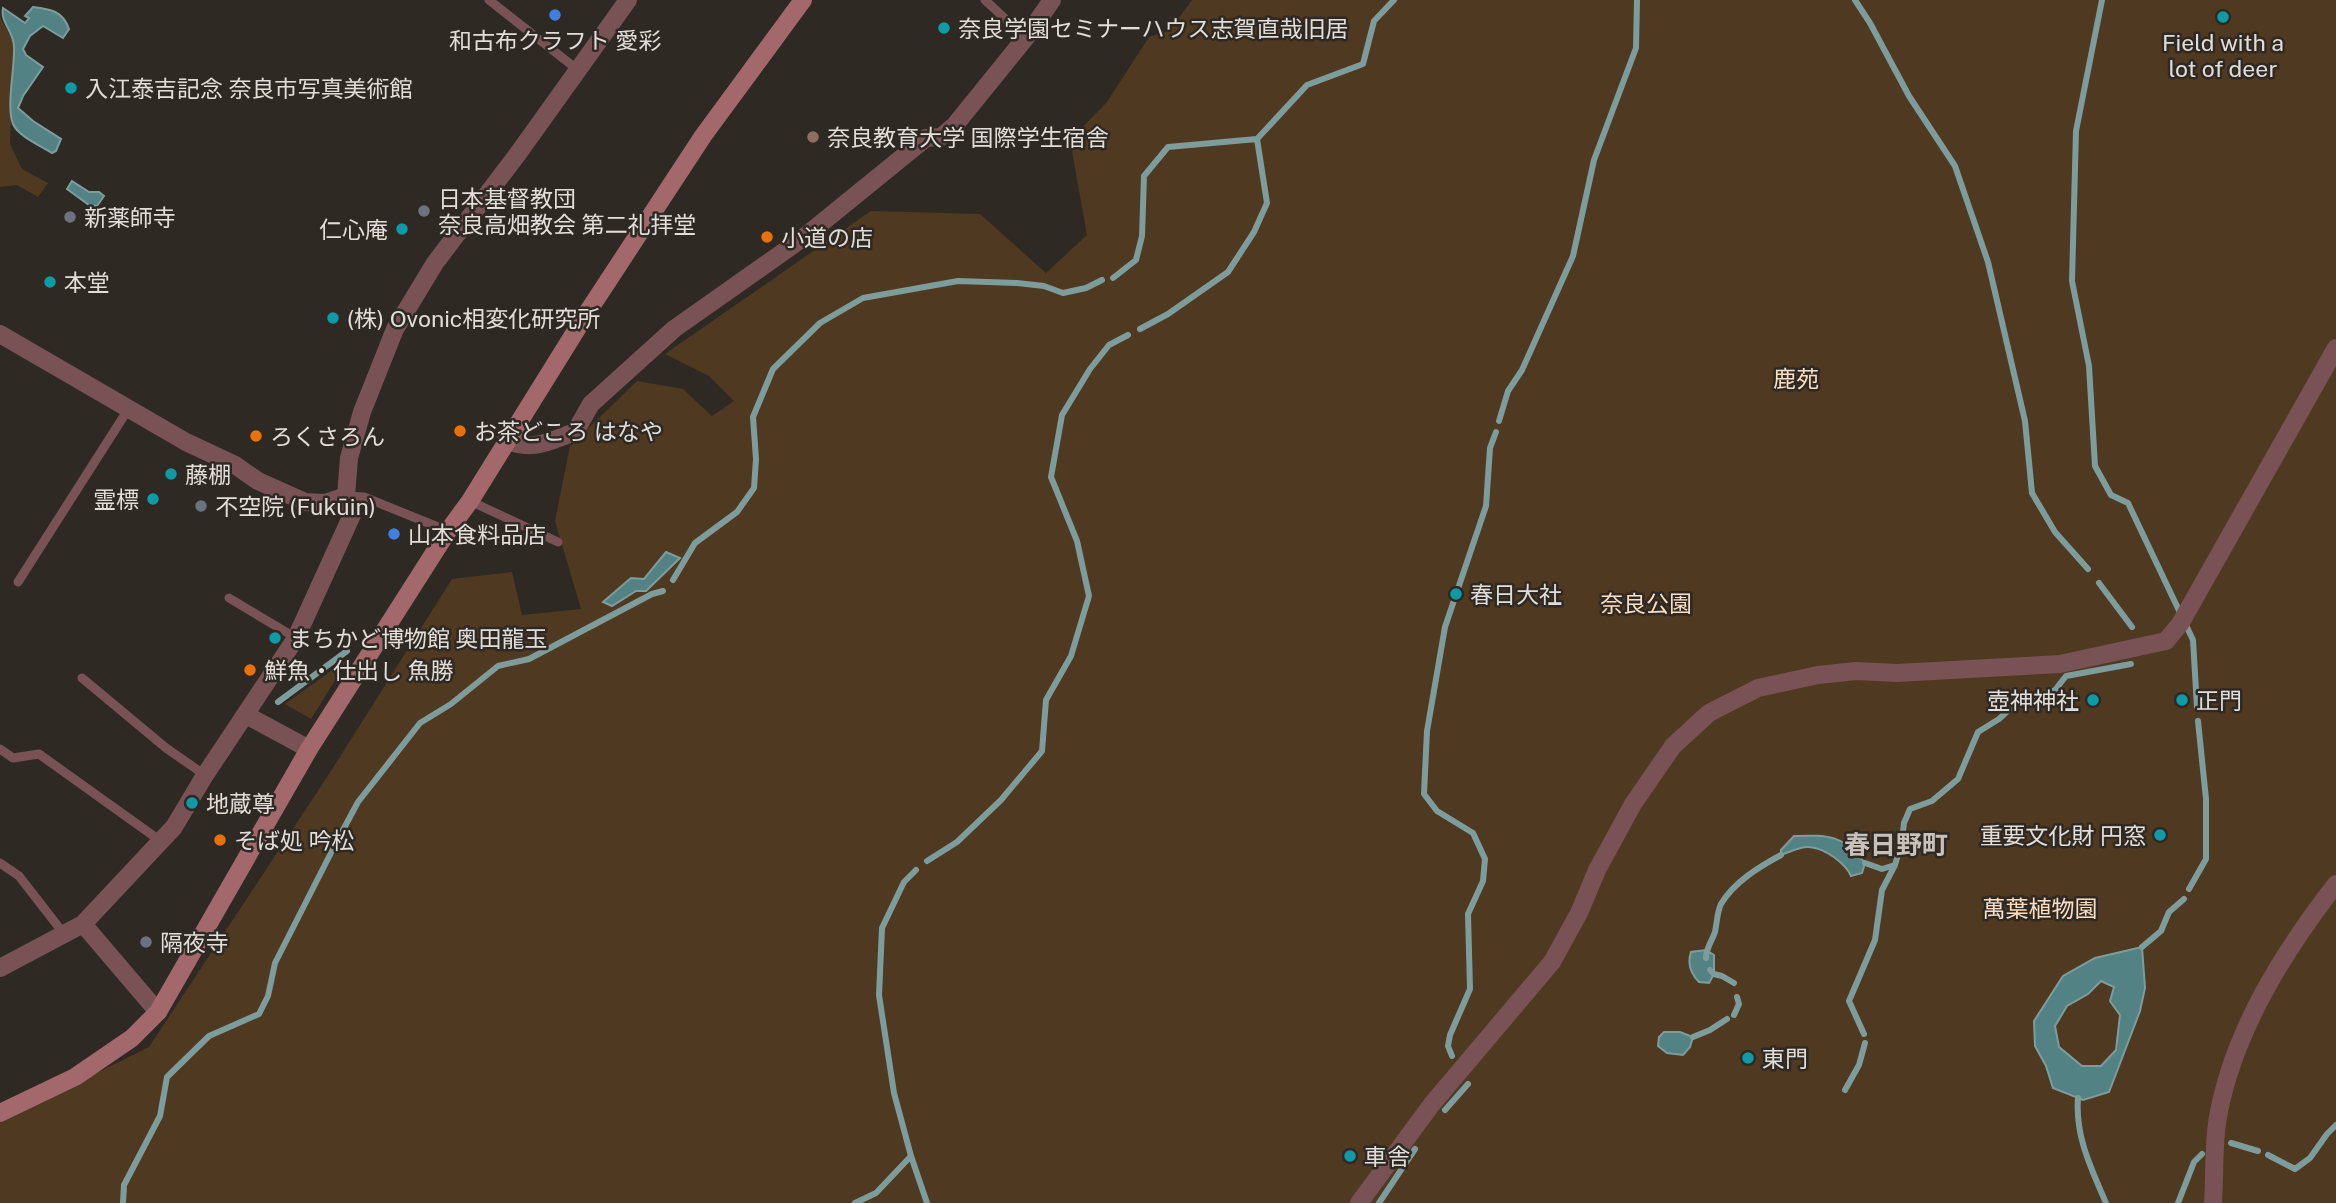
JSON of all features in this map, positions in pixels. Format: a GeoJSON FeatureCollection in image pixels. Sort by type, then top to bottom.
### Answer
{"type":"FeatureCollection","features":[{"type":"Feature","properties":{"kind":"street"},"geometry":{"type":"LineString","coordinates":[[0,968],[83,924],[174,827],[205,775],[296,638],[352,515],[346,496],[349,458],[362,412],[395,329],[435,263],[517,155],[628,0]]}},
{"type":"Feature","properties":{"kind":"street"},"geometry":{"type":"LineString","coordinates":[[0,1113],[75,1077],[132,1038],[158,1012],[309,749],[703,136],[803,0]]}},
{"type":"Feature","properties":{"kind":"street"},"geometry":{"type":"LineString","coordinates":[[506,440],[521,447],[536,446],[575,432],[591,404],[674,329],[803,238],[926,138],[941,137],[955,125],[1027,36],[1052,0]]}},
{"type":"Feature","properties":{"kind":"street"},"geometry":{"type":"LineString","coordinates":[[0,334],[186,442],[235,465],[258,481],[305,502],[325,503],[346,496]]}},
{"type":"Feature","properties":{"kind":"street"},"geometry":{"type":"LineString","coordinates":[[1359,1203],[1432,1104],[1552,962],[1633,804],[1673,746],[1709,713],[1758,688],[1818,675],[1856,671],[1897,673],[2060,664],[2166,641],[2183,619],[2336,348]]}},
{"type":"Feature","properties":{"kind":"street"},"geometry":{"type":"LineString","coordinates":[[246,715],[309,749]]}},
{"type":"Feature","properties":{"kind":"street"},"geometry":{"type":"LineString","coordinates":[[2213,1203],[2217,1118],[2235,1054],[2277,971],[2311,916],[2336,884]]}},
{"type":"Feature","properties":{"kind":"street"},"geometry":{"type":"LineString","coordinates":[[83,924],[158,1012]]}},
{"type":"Feature","properties":{"kind":"lane"},"geometry":{"type":"LineString","coordinates":[[489,0],[578,70]]}},
{"type":"Feature","properties":{"kind":"lane"},"geometry":{"type":"LineString","coordinates":[[985,0],[1027,36]]}},
{"type":"Feature","properties":{"kind":"lane"},"geometry":{"type":"LineString","coordinates":[[18,582],[129,408]]}},
{"type":"Feature","properties":{"kind":"lane"},"geometry":{"type":"LineString","coordinates":[[346,496],[364,497],[448,531]]}},
{"type":"Feature","properties":{"kind":"lane"},"geometry":{"type":"LineString","coordinates":[[470,501],[558,542]]}},
{"type":"Feature","properties":{"kind":"lane"},"geometry":{"type":"LineString","coordinates":[[229,598],[296,638]]}},
{"type":"Feature","properties":{"kind":"lane"},"geometry":{"type":"LineString","coordinates":[[82,678],[166,748],[205,775]]}},
{"type":"Feature","properties":{"kind":"lane"},"geometry":{"type":"LineString","coordinates":[[0,748],[13,758],[39,754],[162,842]]}},
{"type":"Feature","properties":{"kind":"lane"},"geometry":{"type":"LineString","coordinates":[[0,863],[19,876],[65,934]]}},
{"type":"Feature","properties":{"kind":"green space","name":"奈良公園"},"geometry":{"type":"Polygon","coordinates":[[[1192,0],[2336,0],[2336,1203],[0,1203],[0,1121],[149,1047],[331,771],[452,579],[512,572],[522,615],[581,609],[555,521],[570,446],[637,381],[683,389],[712,416],[734,401],[709,376],[665,354],[871,211],[980,214],[1046,273],[1087,235],[1070,140],[1107,102],[1149,37],[1170,30],[1192,0]]]}},
{"type":"Feature","properties":{"kind":"green space"},"geometry":{"type":"Polygon","coordinates":[[[0,15],[14,45],[10,144],[22,169],[48,183],[38,197],[17,185],[0,187],[0,15]]]}},
{"type":"Feature","properties":{"kind":"green space"},"geometry":{"type":"Polygon","coordinates":[[[349,658],[311,719],[285,704],[349,658]]]}},
{"type":"Feature","properties":{"kind":"water"},"geometry":{"type":"Polygon","coordinates":[[[33,7],[50,10],[63,18],[69,29],[63,38],[43,26],[30,36],[23,49],[26,55],[43,67],[18,108],[61,139],[56,151],[52,153],[25,137],[13,124],[10,107],[14,47],[3,18],[3,8],[25,23],[29,18],[25,16],[33,7]]]}},
{"type":"Feature","properties":{"kind":"water"},"geometry":{"type":"Polygon","coordinates":[[[72,181],[89,192],[99,192],[104,196],[97,206],[89,205],[67,189],[72,181]]]}},
{"type":"Feature","properties":{"kind":"water"},"geometry":{"type":"Polygon","coordinates":[[[666,552],[680,558],[646,591],[636,591],[612,606],[603,602],[631,578],[644,579],[666,552]]]}},
{"type":"Feature","properties":{"kind":"water"},"geometry":{"type":"Polygon","coordinates":[[[1794,836],[1825,836],[1842,841],[1865,863],[1862,873],[1851,876],[1834,857],[1815,848],[1803,847],[1781,855],[1781,850],[1794,836]]]}},
{"type":"Feature","properties":{"kind":"water"},"geometry":{"type":"Polygon","coordinates":[[[2142,947],[2145,988],[2140,1011],[2109,1092],[2083,1100],[2053,1088],[2046,1066],[2035,1046],[2034,1021],[2063,976],[2095,958],[2142,947]],[[2101,981],[2088,994],[2067,1006],[2055,1026],[2059,1047],[2082,1066],[2101,1066],[2116,1050],[2120,1015],[2110,1001],[2114,987],[2101,981]]]}},
{"type":"Feature","properties":{"kind":"water"},"geometry":{"type":"Polygon","coordinates":[[[1706,950],[1714,955],[1714,974],[1709,983],[1699,982],[1690,965],[1691,952],[1706,950]]]}},
{"type":"Feature","properties":{"kind":"water"},"geometry":{"type":"Polygon","coordinates":[[[1664,1032],[1680,1032],[1693,1037],[1690,1047],[1683,1055],[1667,1053],[1658,1046],[1659,1037],[1664,1032]]]}},
{"type":"Feature","properties":{"kind":"waterway"},"geometry":{"type":"LineString","coordinates":[[1113,278],[1136,260],[1142,236],[1144,176],[1168,147],[1257,139],[1307,85],[1363,64],[1374,21],[1394,0]]}},
{"type":"Feature","properties":{"kind":"waterway"},"geometry":{"type":"LineString","coordinates":[[1499,421],[1508,391],[1522,370],[1573,256],[1594,160],[1636,48],[1637,0]]}},
{"type":"Feature","properties":{"kind":"waterway"},"geometry":{"type":"LineString","coordinates":[[1855,0],[1909,96],[1955,166],[1988,262],[2025,421],[2032,493],[2055,532],[2088,569]]}},
{"type":"Feature","properties":{"kind":"waterway"},"geometry":{"type":"LineString","coordinates":[[2102,0],[2076,131],[2072,281],[2089,366],[2095,466],[2111,495],[2128,503],[2193,640],[2197,707]]}},
{"type":"Feature","properties":{"kind":"waterway"},"geometry":{"type":"LineString","coordinates":[[1140,329],[1168,314],[1228,272],[1254,232],[1267,203],[1257,139]]}},
{"type":"Feature","properties":{"kind":"waterway"},"geometry":{"type":"LineString","coordinates":[[673,580],[695,543],[737,512],[754,488],[756,459],[753,417],[773,369],[820,323],[863,298],[958,281],[1044,286],[1063,293],[1086,288],[1102,280]]}},
{"type":"Feature","properties":{"kind":"waterway"},"geometry":{"type":"LineString","coordinates":[[927,861],[957,842],[1001,800],[1042,751],[1046,700],[1071,656],[1089,596],[1077,541],[1051,477],[1062,415],[1090,369],[1109,345],[1128,335]]}},
{"type":"Feature","properties":{"kind":"waterway"},"geometry":{"type":"LineString","coordinates":[[1452,1056],[1448,1046],[1450,1035],[1470,989],[1468,914],[1483,881],[1485,859],[1473,833],[1437,811],[1424,794],[1427,731],[1445,627],[1486,506],[1490,448],[1496,432]]}},
{"type":"Feature","properties":{"kind":"waterway"},"geometry":{"type":"LineString","coordinates":[[2099,583],[2132,627]]}},
{"type":"Feature","properties":{"kind":"waterway"},"geometry":{"type":"LineString","coordinates":[[123,1203],[124,1185],[160,1116],[167,1077],[209,1036],[259,1014],[268,996],[275,963],[358,802],[420,723],[451,704],[498,666],[529,659],[652,594],[663,591]]}},
{"type":"Feature","properties":{"kind":"waterway"},"geometry":{"type":"LineString","coordinates":[[278,702],[347,651]]}},
{"type":"Feature","properties":{"kind":"waterway"},"geometry":{"type":"LineString","coordinates":[[1902,840],[1904,823],[1910,809],[1932,801],[1958,779],[1978,732],[1999,719],[2014,705],[2055,690],[2066,676],[2131,664]]}},
{"type":"Feature","properties":{"kind":"waterway"},"geometry":{"type":"LineString","coordinates":[[2189,889],[2206,859],[2206,799],[2198,721]]}},
{"type":"Feature","properties":{"kind":"waterway"},"geometry":{"type":"LineString","coordinates":[[1864,1034],[1849,1001],[1875,940],[1882,890],[1899,851]]}},
{"type":"Feature","properties":{"kind":"waterway"},"geometry":{"type":"LineString","coordinates":[[1706,958],[1720,907],[1726,896],[1748,876],[1781,855]]}},
{"type":"Feature","properties":{"kind":"waterway"},"geometry":{"type":"LineString","coordinates":[[1865,863],[1882,869],[1895,865]]}},
{"type":"Feature","properties":{"kind":"waterway"},"geometry":{"type":"LineString","coordinates":[[855,1203],[876,1193],[911,1156],[894,1093],[879,995],[882,928],[904,882],[916,870]]}},
{"type":"Feature","properties":{"kind":"waterway"},"geometry":{"type":"LineString","coordinates":[[2142,947],[2161,931],[2169,912],[2184,899]]}},
{"type":"Feature","properties":{"kind":"waterway"},"geometry":{"type":"LineString","coordinates":[[1710,970],[1734,983]]}},
{"type":"Feature","properties":{"kind":"waterway"},"geometry":{"type":"LineString","coordinates":[[1734,1015],[1739,1004],[1737,997]]}},
{"type":"Feature","properties":{"kind":"waterway"},"geometry":{"type":"LineString","coordinates":[[1693,1037],[1727,1019]]}},
{"type":"Feature","properties":{"kind":"waterway"},"geometry":{"type":"LineString","coordinates":[[1845,1090],[1859,1065],[1865,1043]]}},
{"type":"Feature","properties":{"kind":"waterway"},"geometry":{"type":"LineString","coordinates":[[1445,1110],[1468,1084]]}},
{"type":"Feature","properties":{"kind":"waterway"},"geometry":{"type":"LineString","coordinates":[[2078,1098],[2082,1139],[2106,1203]]}},
{"type":"Feature","properties":{"kind":"waterway"},"geometry":{"type":"LineString","coordinates":[[2268,1155],[2295,1169],[2310,1158],[2336,1125]]}},
{"type":"Feature","properties":{"kind":"waterway"},"geometry":{"type":"LineString","coordinates":[[2231,1143],[2258,1151]]}},
{"type":"Feature","properties":{"kind":"waterway"},"geometry":{"type":"LineString","coordinates":[[1379,1203],[1415,1149]]}},
{"type":"Feature","properties":{"kind":"waterway"},"geometry":{"type":"LineString","coordinates":[[2178,1203],[2194,1162],[2202,1154]]}},
{"type":"Feature","properties":{"kind":"waterway"},"geometry":{"type":"LineString","coordinates":[[911,1156],[927,1203]]}},
{"type":"Feature","properties":{"kind":"place","name":"和古布クラフト 愛彩"},"geometry":{"type":"Point","coordinates":[555,15]}},
{"type":"Feature","properties":{"kind":"place","name":"Field with a lot of deer"},"geometry":{"type":"Point","coordinates":[2223,17]}},
{"type":"Feature","properties":{"kind":"place","name":"奈良学園セミナーハウス志賀直哉旧居"},"geometry":{"type":"Point","coordinates":[944,28]}},
{"type":"Feature","properties":{"kind":"place","name":"入江泰吉記念 奈良市写真美術館"},"geometry":{"type":"Point","coordinates":[71,88]}},
{"type":"Feature","properties":{"kind":"place","name":"奈良教育大学 国際学生宿舎"},"geometry":{"type":"Point","coordinates":[813,137]}},
{"type":"Feature","properties":{"kind":"place","name":"日本基督教団 奈良高畑教会 第二礼拝堂"},"geometry":{"type":"Point","coordinates":[424,211]}},
{"type":"Feature","properties":{"kind":"place","name":"新薬師寺"},"geometry":{"type":"Point","coordinates":[70,217]}},
{"type":"Feature","properties":{"kind":"place","name":"仁心庵"},"geometry":{"type":"Point","coordinates":[402,229]}},
{"type":"Feature","properties":{"kind":"place","name":"小道の店"},"geometry":{"type":"Point","coordinates":[767,237]}},
{"type":"Feature","properties":{"kind":"place","name":"本堂"},"geometry":{"type":"Point","coordinates":[50,282]}},
{"type":"Feature","properties":{"kind":"place","name":"(株) Ovonic相変化研究所"},"geometry":{"type":"Point","coordinates":[333,318]}},
{"type":"Feature","properties":{"kind":"place","name":"お茶どころ はなや"},"geometry":{"type":"Point","coordinates":[460,431]}},
{"type":"Feature","properties":{"kind":"place","name":"ろくさろん"},"geometry":{"type":"Point","coordinates":[256,436]}},
{"type":"Feature","properties":{"kind":"place","name":"藤棚"},"geometry":{"type":"Point","coordinates":[171,474]}},
{"type":"Feature","properties":{"kind":"place","name":"霊標"},"geometry":{"type":"Point","coordinates":[153,499]}},
{"type":"Feature","properties":{"kind":"place","name":"不空院 (Fukūin)"},"geometry":{"type":"Point","coordinates":[201,506]}},
{"type":"Feature","properties":{"kind":"place","name":"山本食料品店"},"geometry":{"type":"Point","coordinates":[394,534]}},
{"type":"Feature","properties":{"kind":"place","name":"春日大社"},"geometry":{"type":"Point","coordinates":[1456,594]}},
{"type":"Feature","properties":{"kind":"place","name":"まちかど博物館 奥田龍玉"},"geometry":{"type":"Point","coordinates":[275,638]}},
{"type":"Feature","properties":{"kind":"place","name":"鮮魚・仕出し 魚勝"},"geometry":{"type":"Point","coordinates":[250,670]}},
{"type":"Feature","properties":{"kind":"place","name":"壺神神社"},"geometry":{"type":"Point","coordinates":[2093,700]}},
{"type":"Feature","properties":{"kind":"place","name":"正門"},"geometry":{"type":"Point","coordinates":[2182,700]}},
{"type":"Feature","properties":{"kind":"place","name":"地蔵尊"},"geometry":{"type":"Point","coordinates":[192,803]}},
{"type":"Feature","properties":{"kind":"place","name":"重要文化財 円窓"},"geometry":{"type":"Point","coordinates":[2160,835]}},
{"type":"Feature","properties":{"kind":"place","name":"そば処 吟松"},"geometry":{"type":"Point","coordinates":[220,840]}},
{"type":"Feature","properties":{"kind":"place","name":"隔夜寺"},"geometry":{"type":"Point","coordinates":[146,942]}},
{"type":"Feature","properties":{"kind":"place","name":"東門"},"geometry":{"type":"Point","coordinates":[1748,1058]}},
{"type":"Feature","properties":{"kind":"place","name":"車舎"},"geometry":{"type":"Point","coordinates":[1350,1156]}},
{"type":"Feature","properties":{"kind":"district","name":"春日野町"},"geometry":{"type":"Point","coordinates":[1896,844]}},
{"type":"Feature","properties":{"kind":"park label","name":"鹿苑"},"geometry":{"type":"Point","coordinates":[1796,378]}},
{"type":"Feature","properties":{"kind":"park label","name":"萬葉植物園"},"geometry":{"type":"Point","coordinates":[2040,908]}}]}
